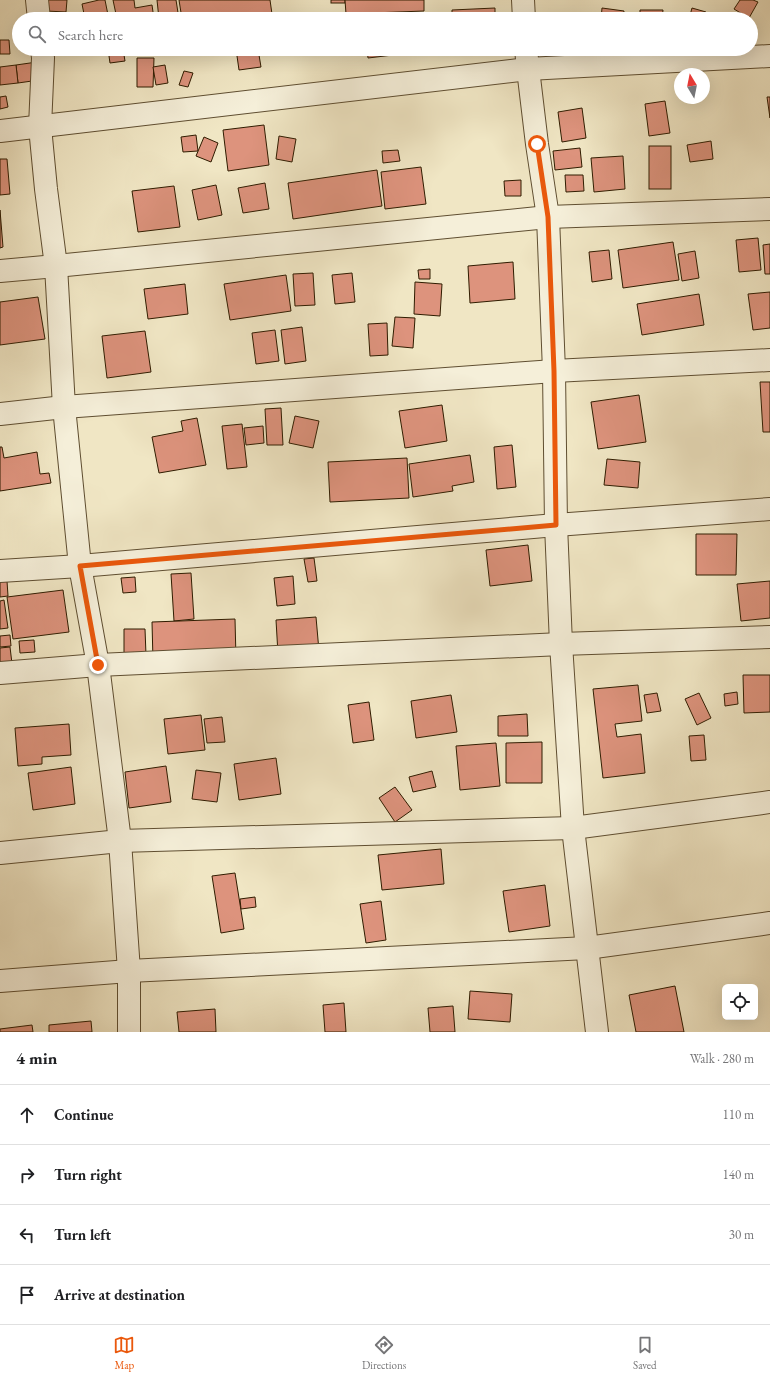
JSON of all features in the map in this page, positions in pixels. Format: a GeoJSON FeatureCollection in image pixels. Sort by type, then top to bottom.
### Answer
{"type":"FeatureCollection","features":[{"type":"Feature","properties":{"kind":"street"},"geometry":{"type":"LineString","coordinates":[[37,0],[38,12]]}},
{"type":"Feature","properties":{"kind":"street"},"geometry":{"type":"LineString","coordinates":[[523,0],[524,12]]}},
{"type":"Feature","properties":{"kind":"street"},"geometry":{"type":"LineString","coordinates":[[43,56],[40,127],[56,266],[64,407],[80,566],[98,665],[120,841],[129,971],[129,1032]]}},
{"type":"Feature","properties":{"kind":"street"},"geometry":{"type":"LineString","coordinates":[[0,131],[40,127],[527,59],[770,56]]}},
{"type":"Feature","properties":{"kind":"street"},"geometry":{"type":"LineString","coordinates":[[527,59],[548,217],[554,371],[556,525],[561,644],[573,828],[596,1032]]}},
{"type":"Feature","properties":{"kind":"street"},"geometry":{"type":"LineString","coordinates":[[0,271],[548,217],[770,208]]}},
{"type":"Feature","properties":{"kind":"street"},"geometry":{"type":"LineString","coordinates":[[0,414],[64,407],[554,371],[770,360]]}},
{"type":"Feature","properties":{"kind":"street"},"geometry":{"type":"LineString","coordinates":[[0,571],[80,566],[556,525],[770,509]]}},
{"type":"Feature","properties":{"kind":"street"},"geometry":{"type":"LineString","coordinates":[[0,673],[98,665],[770,636]]}},
{"type":"Feature","properties":{"kind":"street"},"geometry":{"type":"LineString","coordinates":[[0,852],[120,841],[573,828],[770,802]]}},
{"type":"Feature","properties":{"kind":"street"},"geometry":{"type":"LineString","coordinates":[[0,981],[129,971],[587,948],[770,923]]}},
{"type":"Feature","properties":{"kind":"building"},"geometry":{"type":"Polygon","coordinates":[[[47,0],[67,0],[66,12],[46,11],[47,0]]]}},
{"type":"Feature","properties":{"kind":"building"},"geometry":{"type":"Polygon","coordinates":[[[105,0],[107,12],[84,12],[82,4],[105,0]]]}},
{"type":"Feature","properties":{"kind":"building"},"geometry":{"type":"Polygon","coordinates":[[[113,0],[134,0],[135,8],[152,5],[153,12],[116,12],[113,0]]]}},
{"type":"Feature","properties":{"kind":"building"},"geometry":{"type":"Polygon","coordinates":[[[157,0],[176,0],[178,12],[158,12],[157,0]]]}},
{"type":"Feature","properties":{"kind":"building"},"geometry":{"type":"Polygon","coordinates":[[[179,0],[270,0],[272,12],[181,12],[179,0]]]}},
{"type":"Feature","properties":{"kind":"building"},"geometry":{"type":"Polygon","coordinates":[[[331,0],[345,0],[345,3],[331,3],[331,0]]]}},
{"type":"Feature","properties":{"kind":"building"},"geometry":{"type":"Polygon","coordinates":[[[345,0],[424,0],[424,11],[346,12],[345,0]]]}},
{"type":"Feature","properties":{"kind":"building"},"geometry":{"type":"Polygon","coordinates":[[[740,0],[753,0],[758,2],[752,12],[739,12],[734,9],[740,0]]]}},
{"type":"Feature","properties":{"kind":"building"},"geometry":{"type":"Polygon","coordinates":[[[495,8],[495,12],[452,12],[452,10],[495,8]]]}},
{"type":"Feature","properties":{"kind":"building"},"geometry":{"type":"Polygon","coordinates":[[[602,8],[624,11],[624,12],[602,12],[602,8]]]}},
{"type":"Feature","properties":{"kind":"building"},"geometry":{"type":"Polygon","coordinates":[[[692,8],[706,12],[691,12],[692,8]]]}},
{"type":"Feature","properties":{"kind":"building"},"geometry":{"type":"Polygon","coordinates":[[[640,10],[663,10],[663,12],[640,12],[640,10]]]}},
{"type":"Feature","properties":{"kind":"building"},"geometry":{"type":"Polygon","coordinates":[[[0,40],[9,40],[10,54],[0,54],[0,40]]]}},
{"type":"Feature","properties":{"kind":"building"},"geometry":{"type":"Polygon","coordinates":[[[109,56],[124,56],[125,61],[110,63],[109,56]]]}},
{"type":"Feature","properties":{"kind":"building"},"geometry":{"type":"Polygon","coordinates":[[[237,56],[259,56],[261,67],[239,70],[237,56]]]}},
{"type":"Feature","properties":{"kind":"building"},"geometry":{"type":"Polygon","coordinates":[[[368,56],[385,56],[368,58],[368,56]]]}},
{"type":"Feature","properties":{"kind":"building"},"geometry":{"type":"Polygon","coordinates":[[[137,58],[154,58],[153,87],[137,87],[137,58]]]}},
{"type":"Feature","properties":{"kind":"building"},"geometry":{"type":"Polygon","coordinates":[[[37,62],[39,80],[18,83],[16,65],[37,62]]]}},
{"type":"Feature","properties":{"kind":"building"},"geometry":{"type":"Polygon","coordinates":[[[16,65],[18,83],[0,85],[0,67],[16,65]]]}},
{"type":"Feature","properties":{"kind":"building"},"geometry":{"type":"Polygon","coordinates":[[[165,65],[168,83],[156,85],[153,67],[165,65]]]}},
{"type":"Feature","properties":{"kind":"building"},"geometry":{"type":"Polygon","coordinates":[[[184,71],[193,73],[188,87],[179,85],[184,71]]]}},
{"type":"Feature","properties":{"kind":"building"},"geometry":{"type":"Polygon","coordinates":[[[6,96],[8,107],[0,109],[0,97],[6,96]]]}},
{"type":"Feature","properties":{"kind":"building"},"geometry":{"type":"Polygon","coordinates":[[[767,97],[770,97],[770,118],[767,97]]]}},
{"type":"Feature","properties":{"kind":"building"},"geometry":{"type":"Polygon","coordinates":[[[665,101],[670,133],[649,136],[645,104],[665,101]]]}},
{"type":"Feature","properties":{"kind":"building"},"geometry":{"type":"Polygon","coordinates":[[[582,108],[586,138],[562,142],[558,112],[582,108]]]}},
{"type":"Feature","properties":{"kind":"building"},"geometry":{"type":"Polygon","coordinates":[[[264,125],[269,165],[228,171],[223,130],[264,125]]]}},
{"type":"Feature","properties":{"kind":"building"},"geometry":{"type":"Polygon","coordinates":[[[196,135],[198,151],[183,152],[181,137],[196,135]]]}},
{"type":"Feature","properties":{"kind":"building"},"geometry":{"type":"Polygon","coordinates":[[[279,136],[296,139],[292,162],[276,159],[279,136]]]}},
{"type":"Feature","properties":{"kind":"building"},"geometry":{"type":"Polygon","coordinates":[[[204,137],[218,143],[211,162],[196,156],[204,137]]]}},
{"type":"Feature","properties":{"kind":"building"},"geometry":{"type":"Polygon","coordinates":[[[711,141],[713,159],[690,162],[687,145],[711,141]]]}},
{"type":"Feature","properties":{"kind":"building"},"geometry":{"type":"Polygon","coordinates":[[[649,146],[671,146],[671,189],[649,189],[649,146]]]}},
{"type":"Feature","properties":{"kind":"building"},"geometry":{"type":"Polygon","coordinates":[[[580,148],[582,167],[555,170],[553,151],[580,148]]]}},
{"type":"Feature","properties":{"kind":"building"},"geometry":{"type":"Polygon","coordinates":[[[398,150],[400,161],[383,163],[382,151],[398,150]]]}},
{"type":"Feature","properties":{"kind":"building"},"geometry":{"type":"Polygon","coordinates":[[[623,156],[625,189],[594,192],[591,158],[623,156]]]}},
{"type":"Feature","properties":{"kind":"building"},"geometry":{"type":"Polygon","coordinates":[[[0,159],[7,159],[10,194],[0,195],[0,159]]]}},
{"type":"Feature","properties":{"kind":"building"},"geometry":{"type":"Polygon","coordinates":[[[421,167],[426,204],[385,209],[381,172],[421,167]]]}},
{"type":"Feature","properties":{"kind":"building"},"geometry":{"type":"Polygon","coordinates":[[[377,170],[382,206],[293,219],[288,183],[377,170]]]}},
{"type":"Feature","properties":{"kind":"building"},"geometry":{"type":"Polygon","coordinates":[[[565,175],[583,175],[584,191],[566,192],[565,175]]]}},
{"type":"Feature","properties":{"kind":"building"},"geometry":{"type":"Polygon","coordinates":[[[521,180],[521,196],[505,196],[504,181],[521,180]]]}},
{"type":"Feature","properties":{"kind":"building"},"geometry":{"type":"Polygon","coordinates":[[[265,183],[269,209],[243,213],[238,188],[265,183]]]}},
{"type":"Feature","properties":{"kind":"building"},"geometry":{"type":"Polygon","coordinates":[[[216,185],[222,215],[198,220],[192,190],[216,185]]]}},
{"type":"Feature","properties":{"kind":"building"},"geometry":{"type":"Polygon","coordinates":[[[174,186],[180,227],[138,232],[132,191],[174,186]]]}},
{"type":"Feature","properties":{"kind":"building"},"geometry":{"type":"Polygon","coordinates":[[[0,210],[3,247],[0,248],[0,210]]]}},
{"type":"Feature","properties":{"kind":"building"},"geometry":{"type":"Polygon","coordinates":[[[758,238],[761,270],[739,272],[736,240],[758,238]]]}},
{"type":"Feature","properties":{"kind":"building"},"geometry":{"type":"Polygon","coordinates":[[[673,242],[679,280],[623,288],[618,250],[673,242]]]}},
{"type":"Feature","properties":{"kind":"building"},"geometry":{"type":"Polygon","coordinates":[[[770,244],[770,274],[765,274],[763,245],[770,244]]]}},
{"type":"Feature","properties":{"kind":"building"},"geometry":{"type":"Polygon","coordinates":[[[609,250],[612,279],[592,282],[589,252],[609,250]]]}},
{"type":"Feature","properties":{"kind":"building"},"geometry":{"type":"Polygon","coordinates":[[[695,251],[699,278],[682,281],[678,254],[695,251]]]}},
{"type":"Feature","properties":{"kind":"building"},"geometry":{"type":"Polygon","coordinates":[[[513,262],[515,299],[470,303],[468,266],[513,262]]]}},
{"type":"Feature","properties":{"kind":"building"},"geometry":{"type":"Polygon","coordinates":[[[430,269],[430,279],[419,279],[418,270],[430,269]]]}},
{"type":"Feature","properties":{"kind":"building"},"geometry":{"type":"Polygon","coordinates":[[[313,273],[315,305],[295,306],[293,274],[313,273]]]}},
{"type":"Feature","properties":{"kind":"building"},"geometry":{"type":"Polygon","coordinates":[[[352,273],[355,302],[335,304],[332,275],[352,273]]]}},
{"type":"Feature","properties":{"kind":"building"},"geometry":{"type":"Polygon","coordinates":[[[286,275],[291,311],[230,320],[224,284],[286,275]]]}},
{"type":"Feature","properties":{"kind":"building"},"geometry":{"type":"Polygon","coordinates":[[[415,282],[442,284],[440,316],[414,314],[415,282]]]}},
{"type":"Feature","properties":{"kind":"building"},"geometry":{"type":"Polygon","coordinates":[[[185,284],[188,314],[148,319],[144,289],[185,284]]]}},
{"type":"Feature","properties":{"kind":"building"},"geometry":{"type":"Polygon","coordinates":[[[770,292],[770,328],[753,330],[748,294],[770,292]]]}},
{"type":"Feature","properties":{"kind":"building"},"geometry":{"type":"Polygon","coordinates":[[[699,294],[704,325],[642,335],[637,304],[699,294]]]}},
{"type":"Feature","properties":{"kind":"building"},"geometry":{"type":"Polygon","coordinates":[[[38,297],[45,339],[0,345],[0,302],[38,297]]]}},
{"type":"Feature","properties":{"kind":"building"},"geometry":{"type":"Polygon","coordinates":[[[395,317],[415,318],[413,348],[392,346],[395,317]]]}},
{"type":"Feature","properties":{"kind":"building"},"geometry":{"type":"Polygon","coordinates":[[[387,323],[388,355],[370,356],[368,324],[387,323]]]}},
{"type":"Feature","properties":{"kind":"building"},"geometry":{"type":"Polygon","coordinates":[[[302,327],[306,361],[285,364],[281,330],[302,327]]]}},
{"type":"Feature","properties":{"kind":"building"},"geometry":{"type":"Polygon","coordinates":[[[275,330],[279,361],[256,364],[252,333],[275,330]]]}},
{"type":"Feature","properties":{"kind":"building"},"geometry":{"type":"Polygon","coordinates":[[[145,331],[151,372],[107,378],[102,336],[145,331]]]}},
{"type":"Feature","properties":{"kind":"building"},"geometry":{"type":"Polygon","coordinates":[[[760,382],[770,382],[770,432],[763,432],[760,382]]]}},
{"type":"Feature","properties":{"kind":"building"},"geometry":{"type":"Polygon","coordinates":[[[639,395],[646,442],[598,449],[591,402],[639,395]]]}},
{"type":"Feature","properties":{"kind":"building"},"geometry":{"type":"Polygon","coordinates":[[[442,405],[447,441],[405,448],[399,411],[442,405]]]}},
{"type":"Feature","properties":{"kind":"building"},"geometry":{"type":"Polygon","coordinates":[[[281,408],[283,445],[267,445],[265,409],[281,408]]]}},
{"type":"Feature","properties":{"kind":"building"},"geometry":{"type":"Polygon","coordinates":[[[295,416],[319,421],[313,448],[289,443],[295,416]]]}},
{"type":"Feature","properties":{"kind":"building"},"geometry":{"type":"Polygon","coordinates":[[[197,418],[206,465],[159,473],[152,437],[183,431],[181,421],[197,418]]]}},
{"type":"Feature","properties":{"kind":"building"},"geometry":{"type":"Polygon","coordinates":[[[242,424],[247,467],[227,469],[222,426],[242,424]]]}},
{"type":"Feature","properties":{"kind":"building"},"geometry":{"type":"Polygon","coordinates":[[[263,426],[264,443],[246,445],[244,428],[263,426]]]}},
{"type":"Feature","properties":{"kind":"building"},"geometry":{"type":"Polygon","coordinates":[[[512,445],[516,487],[497,489],[494,447],[512,445]]]}},
{"type":"Feature","properties":{"kind":"building"},"geometry":{"type":"Polygon","coordinates":[[[0,447],[2,447],[4,458],[37,452],[40,474],[49,473],[51,483],[0,491],[0,447]]]}},
{"type":"Feature","properties":{"kind":"building"},"geometry":{"type":"Polygon","coordinates":[[[470,455],[474,482],[452,486],[453,491],[413,497],[409,464],[470,455]]]}},
{"type":"Feature","properties":{"kind":"building"},"geometry":{"type":"Polygon","coordinates":[[[407,458],[409,498],[330,502],[328,462],[407,458]]]}},
{"type":"Feature","properties":{"kind":"building"},"geometry":{"type":"Polygon","coordinates":[[[607,459],[640,462],[638,488],[604,485],[607,459]]]}},
{"type":"Feature","properties":{"kind":"building"},"geometry":{"type":"Polygon","coordinates":[[[696,534],[737,534],[736,575],[696,575],[696,534]]]}},
{"type":"Feature","properties":{"kind":"building"},"geometry":{"type":"Polygon","coordinates":[[[528,545],[532,581],[490,586],[486,550],[528,545]]]}},
{"type":"Feature","properties":{"kind":"building"},"geometry":{"type":"Polygon","coordinates":[[[314,558],[317,581],[308,582],[304,559],[314,558]]]}},
{"type":"Feature","properties":{"kind":"building"},"geometry":{"type":"Polygon","coordinates":[[[191,573],[194,619],[174,621],[171,574],[191,573]]]}},
{"type":"Feature","properties":{"kind":"building"},"geometry":{"type":"Polygon","coordinates":[[[293,576],[295,604],[277,606],[274,578],[293,576]]]}},
{"type":"Feature","properties":{"kind":"building"},"geometry":{"type":"Polygon","coordinates":[[[135,577],[136,592],[123,593],[121,578],[135,577]]]}},
{"type":"Feature","properties":{"kind":"building"},"geometry":{"type":"Polygon","coordinates":[[[0,581],[7,581],[8,596],[0,597],[0,581]]]}},
{"type":"Feature","properties":{"kind":"building"},"geometry":{"type":"Polygon","coordinates":[[[770,581],[770,618],[741,621],[737,584],[770,581]]]}},
{"type":"Feature","properties":{"kind":"building"},"geometry":{"type":"Polygon","coordinates":[[[63,590],[69,632],[13,639],[7,597],[63,590]]]}},
{"type":"Feature","properties":{"kind":"building"},"geometry":{"type":"Polygon","coordinates":[[[4,600],[8,628],[0,629],[0,601],[4,600]]]}},
{"type":"Feature","properties":{"kind":"building"},"geometry":{"type":"Polygon","coordinates":[[[316,617],[319,651],[278,654],[276,620],[316,617]]]}},
{"type":"Feature","properties":{"kind":"building"},"geometry":{"type":"Polygon","coordinates":[[[235,619],[236,659],[153,661],[152,622],[235,619]]]}},
{"type":"Feature","properties":{"kind":"building"},"geometry":{"type":"Polygon","coordinates":[[[124,629],[145,629],[146,655],[124,655],[124,629]]]}},
{"type":"Feature","properties":{"kind":"building"},"geometry":{"type":"Polygon","coordinates":[[[10,635],[11,646],[0,647],[0,636],[10,635]]]}},
{"type":"Feature","properties":{"kind":"building"},"geometry":{"type":"Polygon","coordinates":[[[34,640],[35,652],[20,653],[19,641],[34,640]]]}},
{"type":"Feature","properties":{"kind":"building"},"geometry":{"type":"Polygon","coordinates":[[[10,647],[14,680],[0,681],[0,648],[10,647]]]}},
{"type":"Feature","properties":{"kind":"building"},"geometry":{"type":"Polygon","coordinates":[[[743,675],[770,675],[770,712],[744,713],[743,675]]]}},
{"type":"Feature","properties":{"kind":"building"},"geometry":{"type":"Polygon","coordinates":[[[638,685],[642,721],[615,724],[617,737],[641,734],[645,773],[603,778],[593,689],[638,685]]]}},
{"type":"Feature","properties":{"kind":"building"},"geometry":{"type":"Polygon","coordinates":[[[737,692],[738,704],[725,706],[724,694],[737,692]]]}},
{"type":"Feature","properties":{"kind":"building"},"geometry":{"type":"Polygon","coordinates":[[[657,693],[661,711],[647,713],[644,695],[657,693]]]}},
{"type":"Feature","properties":{"kind":"building"},"geometry":{"type":"Polygon","coordinates":[[[699,693],[711,718],[697,725],[685,699],[699,693]]]}},
{"type":"Feature","properties":{"kind":"building"},"geometry":{"type":"Polygon","coordinates":[[[451,695],[457,732],[416,738],[411,701],[451,695]]]}},
{"type":"Feature","properties":{"kind":"building"},"geometry":{"type":"Polygon","coordinates":[[[369,702],[374,740],[353,743],[348,705],[369,702]]]}},
{"type":"Feature","properties":{"kind":"building"},"geometry":{"type":"Polygon","coordinates":[[[527,714],[528,736],[498,736],[498,716],[527,714]]]}},
{"type":"Feature","properties":{"kind":"building"},"geometry":{"type":"Polygon","coordinates":[[[201,715],[205,750],[168,754],[164,719],[201,715]]]}},
{"type":"Feature","properties":{"kind":"building"},"geometry":{"type":"Polygon","coordinates":[[[222,717],[225,742],[207,743],[204,719],[222,717]]]}},
{"type":"Feature","properties":{"kind":"building"},"geometry":{"type":"Polygon","coordinates":[[[69,724],[71,755],[42,757],[42,764],[18,766],[15,728],[69,724]]]}},
{"type":"Feature","properties":{"kind":"building"},"geometry":{"type":"Polygon","coordinates":[[[704,735],[706,760],[691,761],[689,736],[704,735]]]}},
{"type":"Feature","properties":{"kind":"building"},"geometry":{"type":"Polygon","coordinates":[[[542,742],[542,783],[506,783],[506,743],[542,742]]]}},
{"type":"Feature","properties":{"kind":"building"},"geometry":{"type":"Polygon","coordinates":[[[496,743],[500,786],[460,790],[456,746],[496,743]]]}},
{"type":"Feature","properties":{"kind":"building"},"geometry":{"type":"Polygon","coordinates":[[[276,758],[281,794],[239,800],[234,764],[276,758]]]}},
{"type":"Feature","properties":{"kind":"building"},"geometry":{"type":"Polygon","coordinates":[[[166,766],[171,802],[129,808],[125,772],[166,766]]]}},
{"type":"Feature","properties":{"kind":"building"},"geometry":{"type":"Polygon","coordinates":[[[71,767],[75,804],[33,810],[28,773],[71,767]]]}},
{"type":"Feature","properties":{"kind":"building"},"geometry":{"type":"Polygon","coordinates":[[[196,770],[221,773],[217,802],[192,799],[196,770]]]}},
{"type":"Feature","properties":{"kind":"building"},"geometry":{"type":"Polygon","coordinates":[[[432,771],[436,787],[413,792],[409,777],[432,771]]]}},
{"type":"Feature","properties":{"kind":"building"},"geometry":{"type":"Polygon","coordinates":[[[395,787],[412,810],[395,822],[379,798],[395,787]]]}},
{"type":"Feature","properties":{"kind":"building"},"geometry":{"type":"Polygon","coordinates":[[[441,849],[444,884],[382,890],[378,855],[441,849]]]}},
{"type":"Feature","properties":{"kind":"building"},"geometry":{"type":"Polygon","coordinates":[[[235,873],[244,929],[221,933],[212,876],[235,873]]]}},
{"type":"Feature","properties":{"kind":"building"},"geometry":{"type":"Polygon","coordinates":[[[545,885],[550,926],[509,932],[503,891],[545,885]]]}},
{"type":"Feature","properties":{"kind":"building"},"geometry":{"type":"Polygon","coordinates":[[[255,897],[256,907],[241,909],[240,899],[255,897]]]}},
{"type":"Feature","properties":{"kind":"building"},"geometry":{"type":"Polygon","coordinates":[[[381,901],[386,940],[366,943],[360,904],[381,901]]]}},
{"type":"Feature","properties":{"kind":"building"},"geometry":{"type":"Polygon","coordinates":[[[675,986],[684,1032],[636,1032],[629,995],[675,986]]]}},
{"type":"Feature","properties":{"kind":"building"},"geometry":{"type":"Polygon","coordinates":[[[470,991],[512,994],[510,1022],[468,1019],[470,991]]]}},
{"type":"Feature","properties":{"kind":"building"},"geometry":{"type":"Polygon","coordinates":[[[344,1003],[346,1032],[325,1032],[323,1005],[344,1003]]]}},
{"type":"Feature","properties":{"kind":"building"},"geometry":{"type":"Polygon","coordinates":[[[453,1006],[455,1032],[430,1032],[428,1008],[453,1006]]]}},
{"type":"Feature","properties":{"kind":"building"},"geometry":{"type":"Polygon","coordinates":[[[215,1009],[216,1032],[179,1032],[177,1012],[215,1009]]]}},
{"type":"Feature","properties":{"kind":"building"},"geometry":{"type":"Polygon","coordinates":[[[91,1021],[92,1032],[49,1032],[49,1025],[91,1021]]]}},
{"type":"Feature","properties":{"kind":"building"},"geometry":{"type":"Polygon","coordinates":[[[32,1025],[33,1032],[0,1032],[0,1029],[32,1025]]]}},
{"type":"Feature","properties":{"kind":"route"},"geometry":{"type":"LineString","coordinates":[[98,665],[80,566],[556,525],[554,371],[548,217],[537,144]]}}]}
